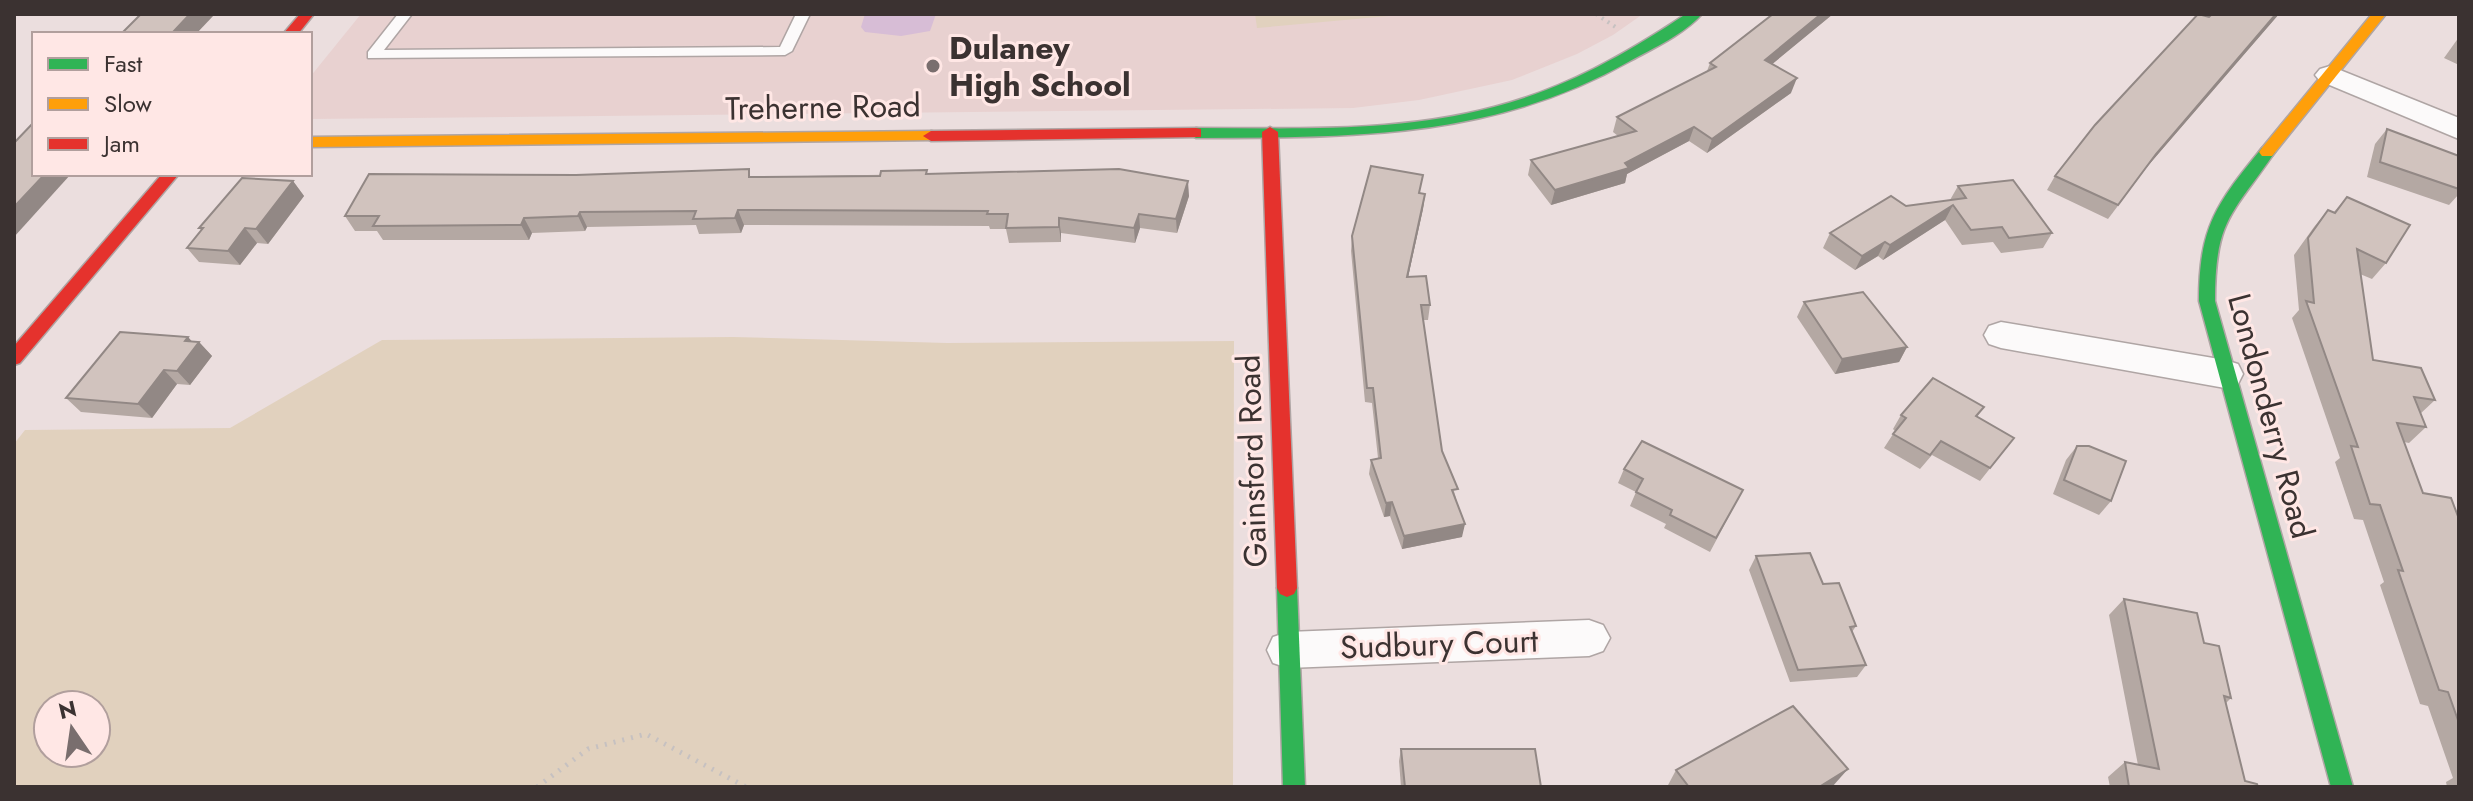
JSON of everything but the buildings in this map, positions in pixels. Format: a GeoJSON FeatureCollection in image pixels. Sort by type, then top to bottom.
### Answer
{"type":"FeatureCollection","features":[{"type":"Feature","properties":{"kind":"street"},"geometry":{"type":"LineString","coordinates":[[292,32],[307,14]]}},
{"type":"Feature","properties":{"kind":"street","name":"Treherne Road"},"geometry":{"type":"LineString","coordinates":[[312,142],[1351,131],[1431,125],[1477,115],[1595,76],[1649,47],[1695,14]]}},
{"type":"Feature","properties":{"kind":"street","name":"Londonderry Road"},"geometry":{"type":"LineString","coordinates":[[2342,787],[2225,374],[2207,301],[2206,259],[2213,226],[2234,193],[2379,14]]}},
{"type":"Feature","properties":{"kind":"street"},"geometry":{"type":"LineString","coordinates":[[2330,75],[2459,129]]}},
{"type":"Feature","properties":{"kind":"street","name":"Gainsford Road"},"geometry":{"type":"LineString","coordinates":[[1270,132],[1294,787]]}},
{"type":"Feature","properties":{"kind":"street"},"geometry":{"type":"LineString","coordinates":[[14,358],[169,176]]}},
{"type":"Feature","properties":{"kind":"street"},"geometry":{"type":"LineString","coordinates":[[2001,335],[2225,374]]}},
{"type":"Feature","properties":{"kind":"street","name":"Sudbury Court"},"geometry":{"type":"LineString","coordinates":[[1288,650],[1589,638]]}},
{"type":"Feature","properties":{"kind":"lane"},"geometry":{"type":"LineString","coordinates":[[405,14],[373,55],[785,51],[803,14]]}},
{"type":"Feature","properties":{"kind":"path"},"geometry":{"type":"LineString","coordinates":[[537,787],[588,749],[646,734],[746,787]]}},
{"type":"Feature","properties":{"kind":"shaded area","name":"Dulaney High School"},"geometry":{"type":"Polygon","coordinates":[[[361,14],[1643,14],[1613,35],[1577,54],[1512,80],[1419,100],[1353,108],[312,119],[312,75],[361,14]]]}},
{"type":"Feature","properties":{"kind":"shaded area"},"geometry":{"type":"Polygon","coordinates":[[[865,14],[936,14],[930,31],[901,36],[865,32],[861,27],[865,14]]]}},
{"type":"Feature","properties":{"kind":"shaded area"},"geometry":{"type":"Polygon","coordinates":[[[1255,14],[1411,14],[1257,28],[1255,14]]]}},
{"type":"Feature","properties":{"kind":"shaded area"},"geometry":{"type":"Polygon","coordinates":[[[733,337],[947,343],[1234,341],[1233,787],[14,787],[14,444],[25,430],[230,428],[382,340],[733,337]]]}},
{"type":"Feature","properties":{"kind":"traffic: fast"},"geometry":{"type":"LineString","coordinates":[[1196,133],[1398,129],[1495,112],[1556,92],[1614,65],[1695,14]]}},
{"type":"Feature","properties":{"kind":"traffic: fast"},"geometry":{"type":"LineString","coordinates":[[2267,152],[2219,219],[2209,253],[2207,301],[2342,787]]}},
{"type":"Feature","properties":{"kind":"traffic: fast"},"geometry":{"type":"LineString","coordinates":[[1287,588],[1294,787]]}},
{"type":"Feature","properties":{"kind":"traffic: slow"},"geometry":{"type":"LineString","coordinates":[[2267,152],[2379,14]]}},
{"type":"Feature","properties":{"kind":"traffic: slow"},"geometry":{"type":"LineString","coordinates":[[312,142],[931,136]]}},
{"type":"Feature","properties":{"kind":"traffic: jam"},"geometry":{"type":"LineString","coordinates":[[292,32],[307,14]]}},
{"type":"Feature","properties":{"kind":"traffic: jam"},"geometry":{"type":"LineString","coordinates":[[1270,132],[1287,588]]}},
{"type":"Feature","properties":{"kind":"traffic: jam"},"geometry":{"type":"LineString","coordinates":[[931,136],[1196,133]]}},
{"type":"Feature","properties":{"kind":"traffic: jam"},"geometry":{"type":"LineString","coordinates":[[14,358],[169,176]]}},
{"type":"Feature","properties":{"kind":"place","name":"Dulaney High School"},"geometry":{"type":"Point","coordinates":[933,66]}}]}
